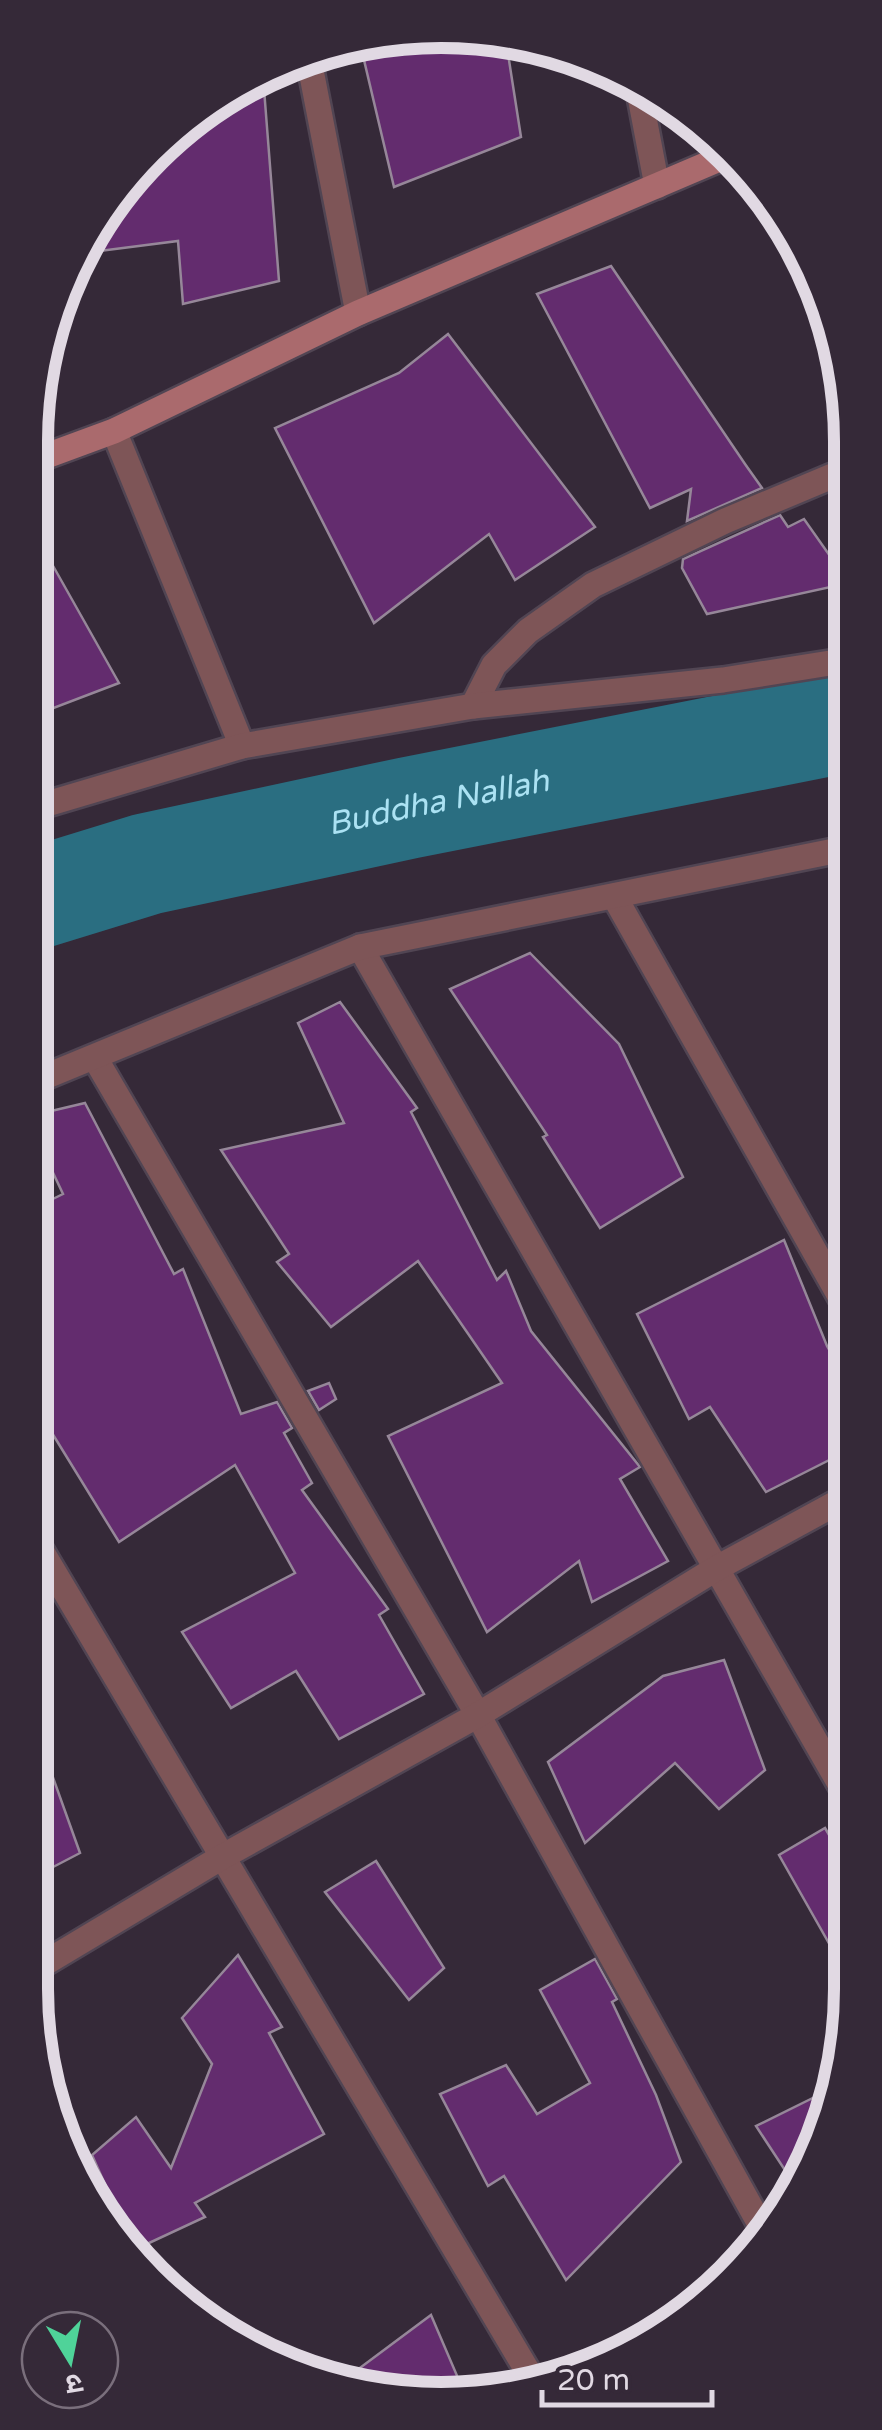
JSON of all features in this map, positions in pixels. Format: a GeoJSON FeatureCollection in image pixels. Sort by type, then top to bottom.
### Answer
{"type":"FeatureCollection","features":[{"type":"Feature","properties":{"kind":"street"},"geometry":{"type":"LineString","coordinates":[[311,70],[358,314]]}},
{"type":"Feature","properties":{"kind":"street"},"geometry":{"type":"LineString","coordinates":[[640,101],[657,186]]}},
{"type":"Feature","properties":{"kind":"street"},"geometry":{"type":"LineString","coordinates":[[48,456],[114,432],[358,314],[716,160]]}},
{"type":"Feature","properties":{"kind":"street"},"geometry":{"type":"LineString","coordinates":[[114,432],[242,746]]}},
{"type":"Feature","properties":{"kind":"street"},"geometry":{"type":"LineString","coordinates":[[474,706],[494,665],[528,631],[593,585],[725,520],[834,475]]}},
{"type":"Feature","properties":{"kind":"street"},"geometry":{"type":"LineString","coordinates":[[48,804],[242,746],[474,706],[723,680],[834,662]]}},
{"type":"Feature","properties":{"kind":"street"},"geometry":{"type":"LineString","coordinates":[[48,1077],[360,947],[834,851]]}},
{"type":"Feature","properties":{"kind":"street"},"geometry":{"type":"LineString","coordinates":[[614,896],[834,1286]]}},
{"type":"Feature","properties":{"kind":"street"},"geometry":{"type":"LineString","coordinates":[[360,947],[834,1773]]}},
{"type":"Feature","properties":{"kind":"street"},"geometry":{"type":"LineString","coordinates":[[95,1058],[478,1715],[759,2221]]}},
{"type":"Feature","properties":{"kind":"street"},"geometry":{"type":"LineString","coordinates":[[48,1961],[222,1857],[478,1715],[717,1568],[834,1504]]}},
{"type":"Feature","properties":{"kind":"street"},"geometry":{"type":"LineString","coordinates":[[48,1562],[529,2372]]}},
{"type":"Feature","properties":{"kind":"building"},"geometry":{"type":"Polygon","coordinates":[[[415,48],[467,48],[508,53],[521,137],[394,187],[363,55],[415,48]]]}},
{"type":"Feature","properties":{"kind":"building"},"geometry":{"type":"Polygon","coordinates":[[[264,90],[279,281],[183,304],[178,241],[96,251],[129,201],[163,163],[201,129],[264,90]]]}},
{"type":"Feature","properties":{"kind":"building"},"geometry":{"type":"Polygon","coordinates":[[[611,266],[762,488],[687,521],[691,489],[650,508],[537,294],[611,266]]]}},
{"type":"Feature","properties":{"kind":"building"},"geometry":{"type":"Polygon","coordinates":[[[448,334],[595,527],[515,580],[489,534],[374,623],[275,428],[399,373],[448,334]]]}},
{"type":"Feature","properties":{"kind":"building"},"geometry":{"type":"Polygon","coordinates":[[[780,515],[788,527],[804,519],[834,562],[834,586],[707,614],[682,568],[683,559],[780,515]]]}},
{"type":"Feature","properties":{"kind":"building"},"geometry":{"type":"Polygon","coordinates":[[[48,557],[119,683],[48,710],[48,557]]]}},
{"type":"Feature","properties":{"kind":"building"},"geometry":{"type":"Polygon","coordinates":[[[530,953],[619,1044],[683,1177],[600,1228],[543,1137],[547,1135],[450,989],[530,953]]]}},
{"type":"Feature","properties":{"kind":"building"},"geometry":{"type":"Polygon","coordinates":[[[340,1002],[417,1108],[411,1112],[497,1280],[506,1271],[531,1331],[640,1467],[620,1479],[668,1561],[592,1602],[579,1561],[487,1632],[388,1436],[502,1383],[418,1261],[331,1327],[277,1262],[289,1254],[221,1150],[344,1123],[298,1023],[340,1002]]]}},
{"type":"Feature","properties":{"kind":"building"},"geometry":{"type":"Polygon","coordinates":[[[85,1103],[174,1274],[183,1269],[241,1414],[277,1402],[292,1428],[284,1433],[312,1483],[302,1490],[388,1609],[379,1615],[424,1694],[339,1739],[296,1671],[231,1708],[182,1632],[295,1573],[235,1465],[119,1542],[52,1433],[48,1435],[48,1201],[63,1194],[48,1162],[48,1112],[85,1103]]]}},
{"type":"Feature","properties":{"kind":"building"},"geometry":{"type":"Polygon","coordinates":[[[784,1240],[834,1358],[834,1458],[766,1492],[710,1407],[689,1419],[637,1314],[784,1240]]]}},
{"type":"Feature","properties":{"kind":"building"},"geometry":{"type":"Polygon","coordinates":[[[329,1383],[336,1399],[319,1410],[308,1391],[329,1383]]]}},
{"type":"Feature","properties":{"kind":"building"},"geometry":{"type":"Polygon","coordinates":[[[724,1660],[765,1770],[719,1809],[675,1763],[585,1843],[548,1762],[663,1676],[724,1660]]]}},
{"type":"Feature","properties":{"kind":"building"},"geometry":{"type":"Polygon","coordinates":[[[48,1764],[80,1853],[48,1870],[48,1764]]]}},
{"type":"Feature","properties":{"kind":"building"},"geometry":{"type":"Polygon","coordinates":[[[825,1828],[834,1843],[834,1952],[779,1855],[825,1828]]]}},
{"type":"Feature","properties":{"kind":"building"},"geometry":{"type":"Polygon","coordinates":[[[376,1861],[444,1968],[409,2000],[325,1892],[376,1861]]]}},
{"type":"Feature","properties":{"kind":"building"},"geometry":{"type":"Polygon","coordinates":[[[238,1955],[282,2027],[269,2033],[324,2134],[195,2203],[205,2217],[143,2246],[118,2213],[92,2155],[136,2117],[171,2168],[212,2064],[182,2018],[238,1955]]]}},
{"type":"Feature","properties":{"kind":"building"},"geometry":{"type":"Polygon","coordinates":[[[595,1959],[617,1999],[612,2002],[656,2095],[681,2162],[566,2280],[504,2176],[488,2186],[440,2094],[506,2065],[537,2114],[590,2083],[540,1990],[595,1959]]]}},
{"type":"Feature","properties":{"kind":"building"},"geometry":{"type":"Polygon","coordinates":[[[820,2094],[788,2175],[756,2126],[820,2094]]]}},
{"type":"Feature","properties":{"kind":"building"},"geometry":{"type":"Polygon","coordinates":[[[431,2315],[460,2382],[415,2382],[354,2373],[431,2315]]]}},
{"type":"Feature","properties":{"kind":"waterway","name":"Buddha Nallah"},"geometry":{"type":"LineString","coordinates":[[48,894],[147,864],[834,724]]}}]}
